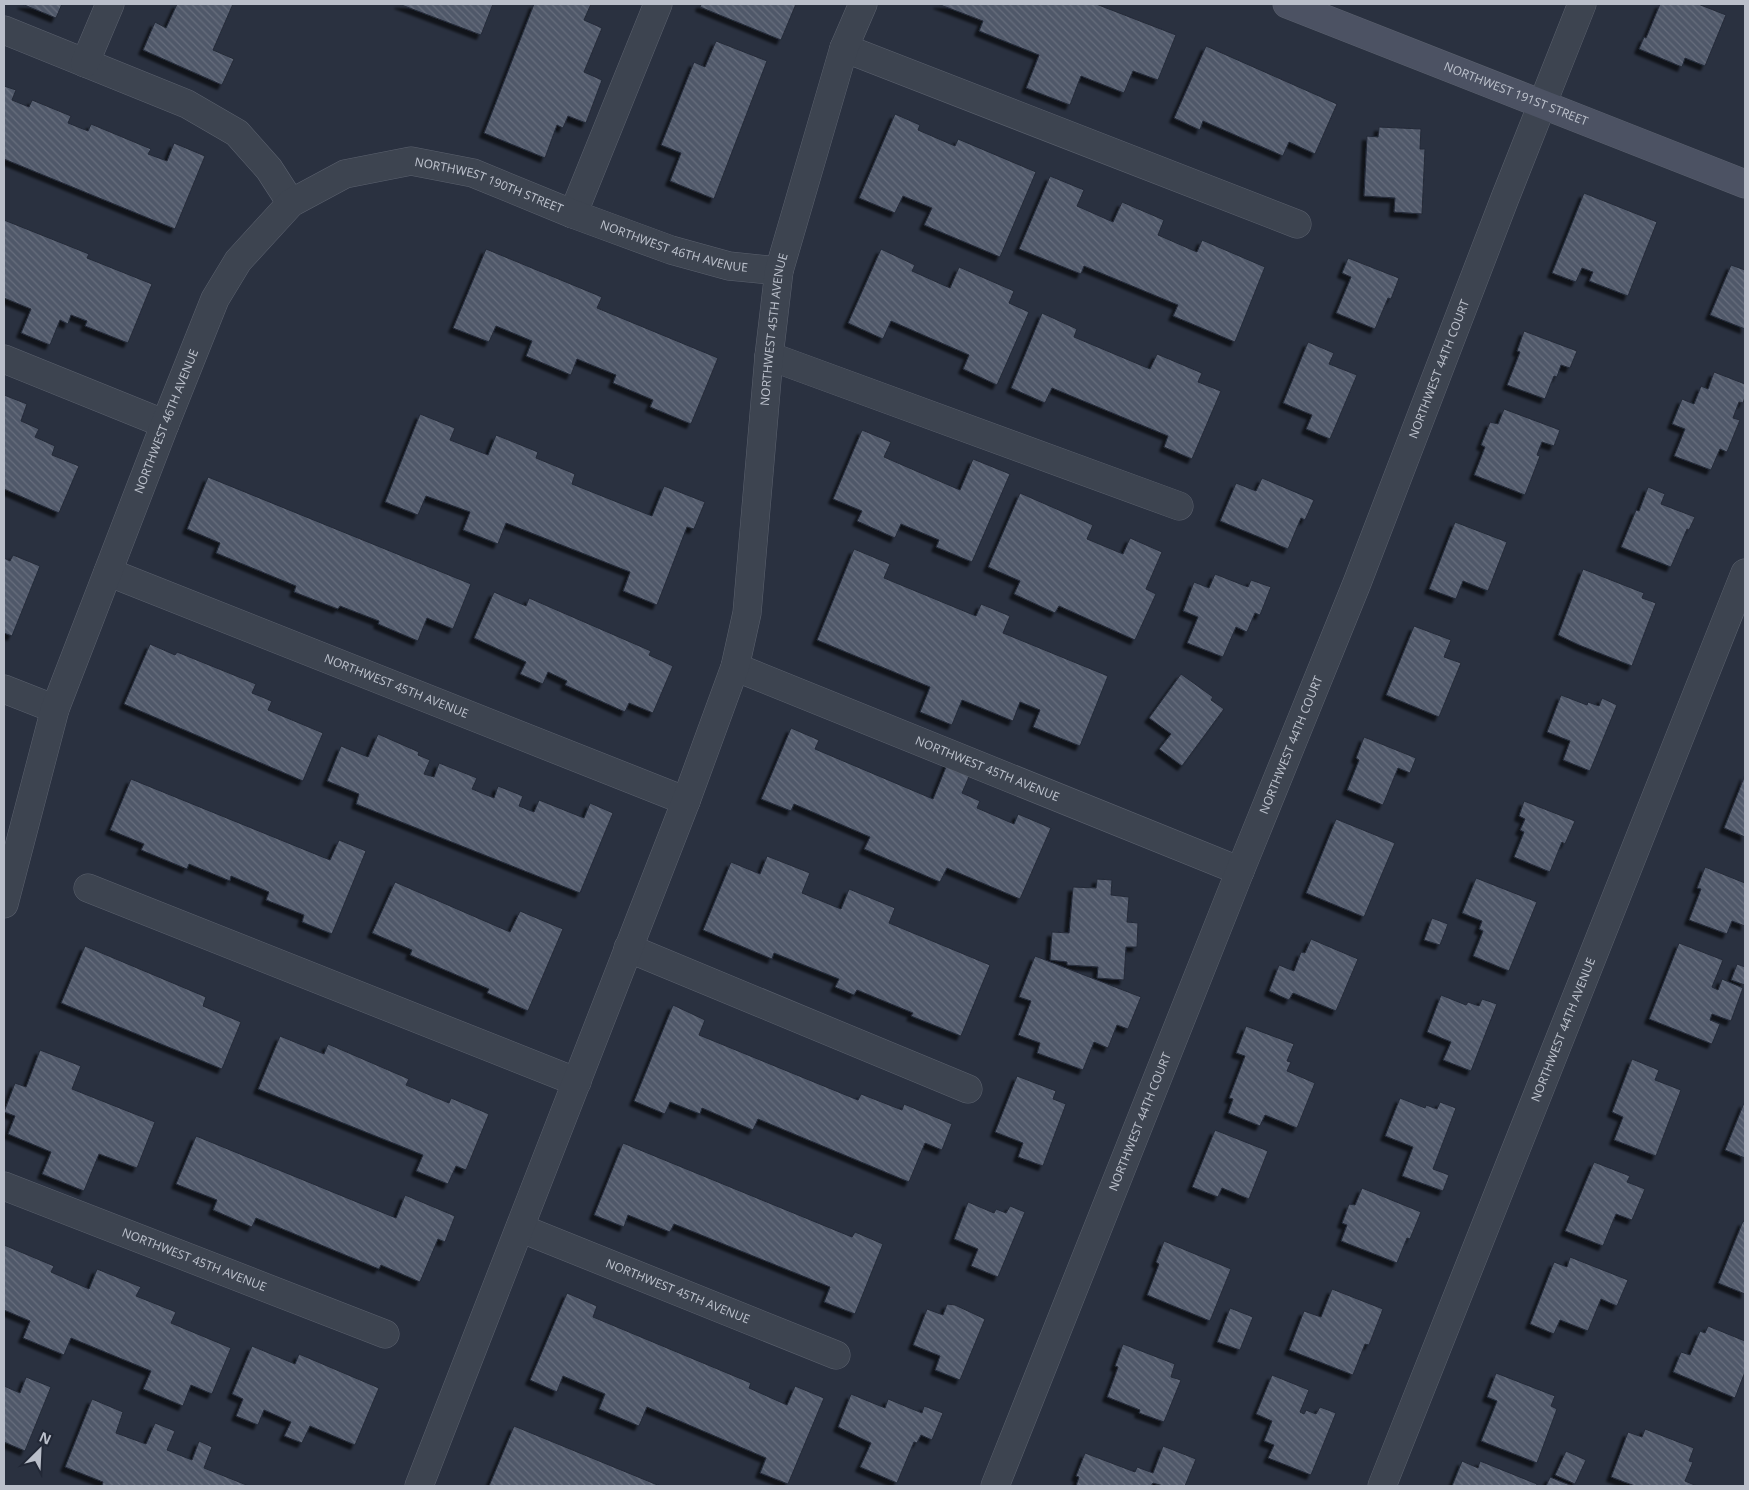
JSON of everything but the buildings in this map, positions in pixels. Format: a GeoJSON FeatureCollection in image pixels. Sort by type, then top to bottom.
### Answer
{"type":"FeatureCollection","features":[{"type":"Feature","properties":{"kind":"street"},"geometry":{"type":"LineString","coordinates":[[85,63],[110,4]]}},
{"type":"Feature","properties":{"kind":"street"},"geometry":{"type":"LineString","coordinates":[[573,214],[658,4]]}},
{"type":"Feature","properties":{"kind":"street","name":"NORTHWEST 45TH AVENUE"},"geometry":{"type":"LineString","coordinates":[[420,1486],[686,801],[734,667],[747,613],[769,356],[779,271],[844,48],[863,4]]}},
{"type":"Feature","properties":{"kind":"street","name":"NORTHWEST 191ST STREET"},"geometry":{"type":"LineString","coordinates":[[1287,4],[1745,184]]}},
{"type":"Feature","properties":{"kind":"street","name":"NORTHWEST 44TH COURT"},"geometry":{"type":"LineString","coordinates":[[995,1486],[1357,583],[1504,198],[1582,4]]}},
{"type":"Feature","properties":{"kind":"street"},"geometry":{"type":"LineString","coordinates":[[4,30],[187,104],[237,133],[269,169],[291,203]]}},
{"type":"Feature","properties":{"kind":"street"},"geometry":{"type":"LineString","coordinates":[[844,48],[1297,224]]}},
{"type":"Feature","properties":{"kind":"street","name":"NORTHWEST 190TH STREET"},"geometry":{"type":"LineString","coordinates":[[291,203],[345,174],[411,161],[472,172],[573,214]]}},
{"type":"Feature","properties":{"kind":"street","name":"NORTHWEST 46TH AVENUE"},"geometry":{"type":"LineString","coordinates":[[4,904],[55,709],[215,299],[238,261],[291,203]]}},
{"type":"Feature","properties":{"kind":"street","name":"NORTHWEST 46TH AVENUE"},"geometry":{"type":"LineString","coordinates":[[573,214],[671,250],[719,264],[779,271]]}},
{"type":"Feature","properties":{"kind":"street"},"geometry":{"type":"LineString","coordinates":[[769,356],[1179,506]]}},
{"type":"Feature","properties":{"kind":"street"},"geometry":{"type":"LineString","coordinates":[[4,359],[165,424]]}},
{"type":"Feature","properties":{"kind":"street","name":"NORTHWEST 45TH AVENUE"},"geometry":{"type":"LineString","coordinates":[[108,572],[686,801]]}},
{"type":"Feature","properties":{"kind":"street","name":"NORTHWEST 44TH AVENUE"},"geometry":{"type":"LineString","coordinates":[[1382,1486],[1745,573]]}},
{"type":"Feature","properties":{"kind":"street","name":"NORTHWEST 45TH AVENUE"},"geometry":{"type":"LineString","coordinates":[[734,667],[1240,872]]}},
{"type":"Feature","properties":{"kind":"street"},"geometry":{"type":"LineString","coordinates":[[4,688],[55,709]]}},
{"type":"Feature","properties":{"kind":"street"},"geometry":{"type":"LineString","coordinates":[[88,888],[577,1082]]}},
{"type":"Feature","properties":{"kind":"street"},"geometry":{"type":"LineString","coordinates":[[628,948],[968,1089]]}},
{"type":"Feature","properties":{"kind":"street","name":"NORTHWEST 45TH AVENUE"},"geometry":{"type":"LineString","coordinates":[[4,1186],[385,1334]]}},
{"type":"Feature","properties":{"kind":"street","name":"NORTHWEST 45TH AVENUE"},"geometry":{"type":"LineString","coordinates":[[520,1228],[836,1355]]}}]}
